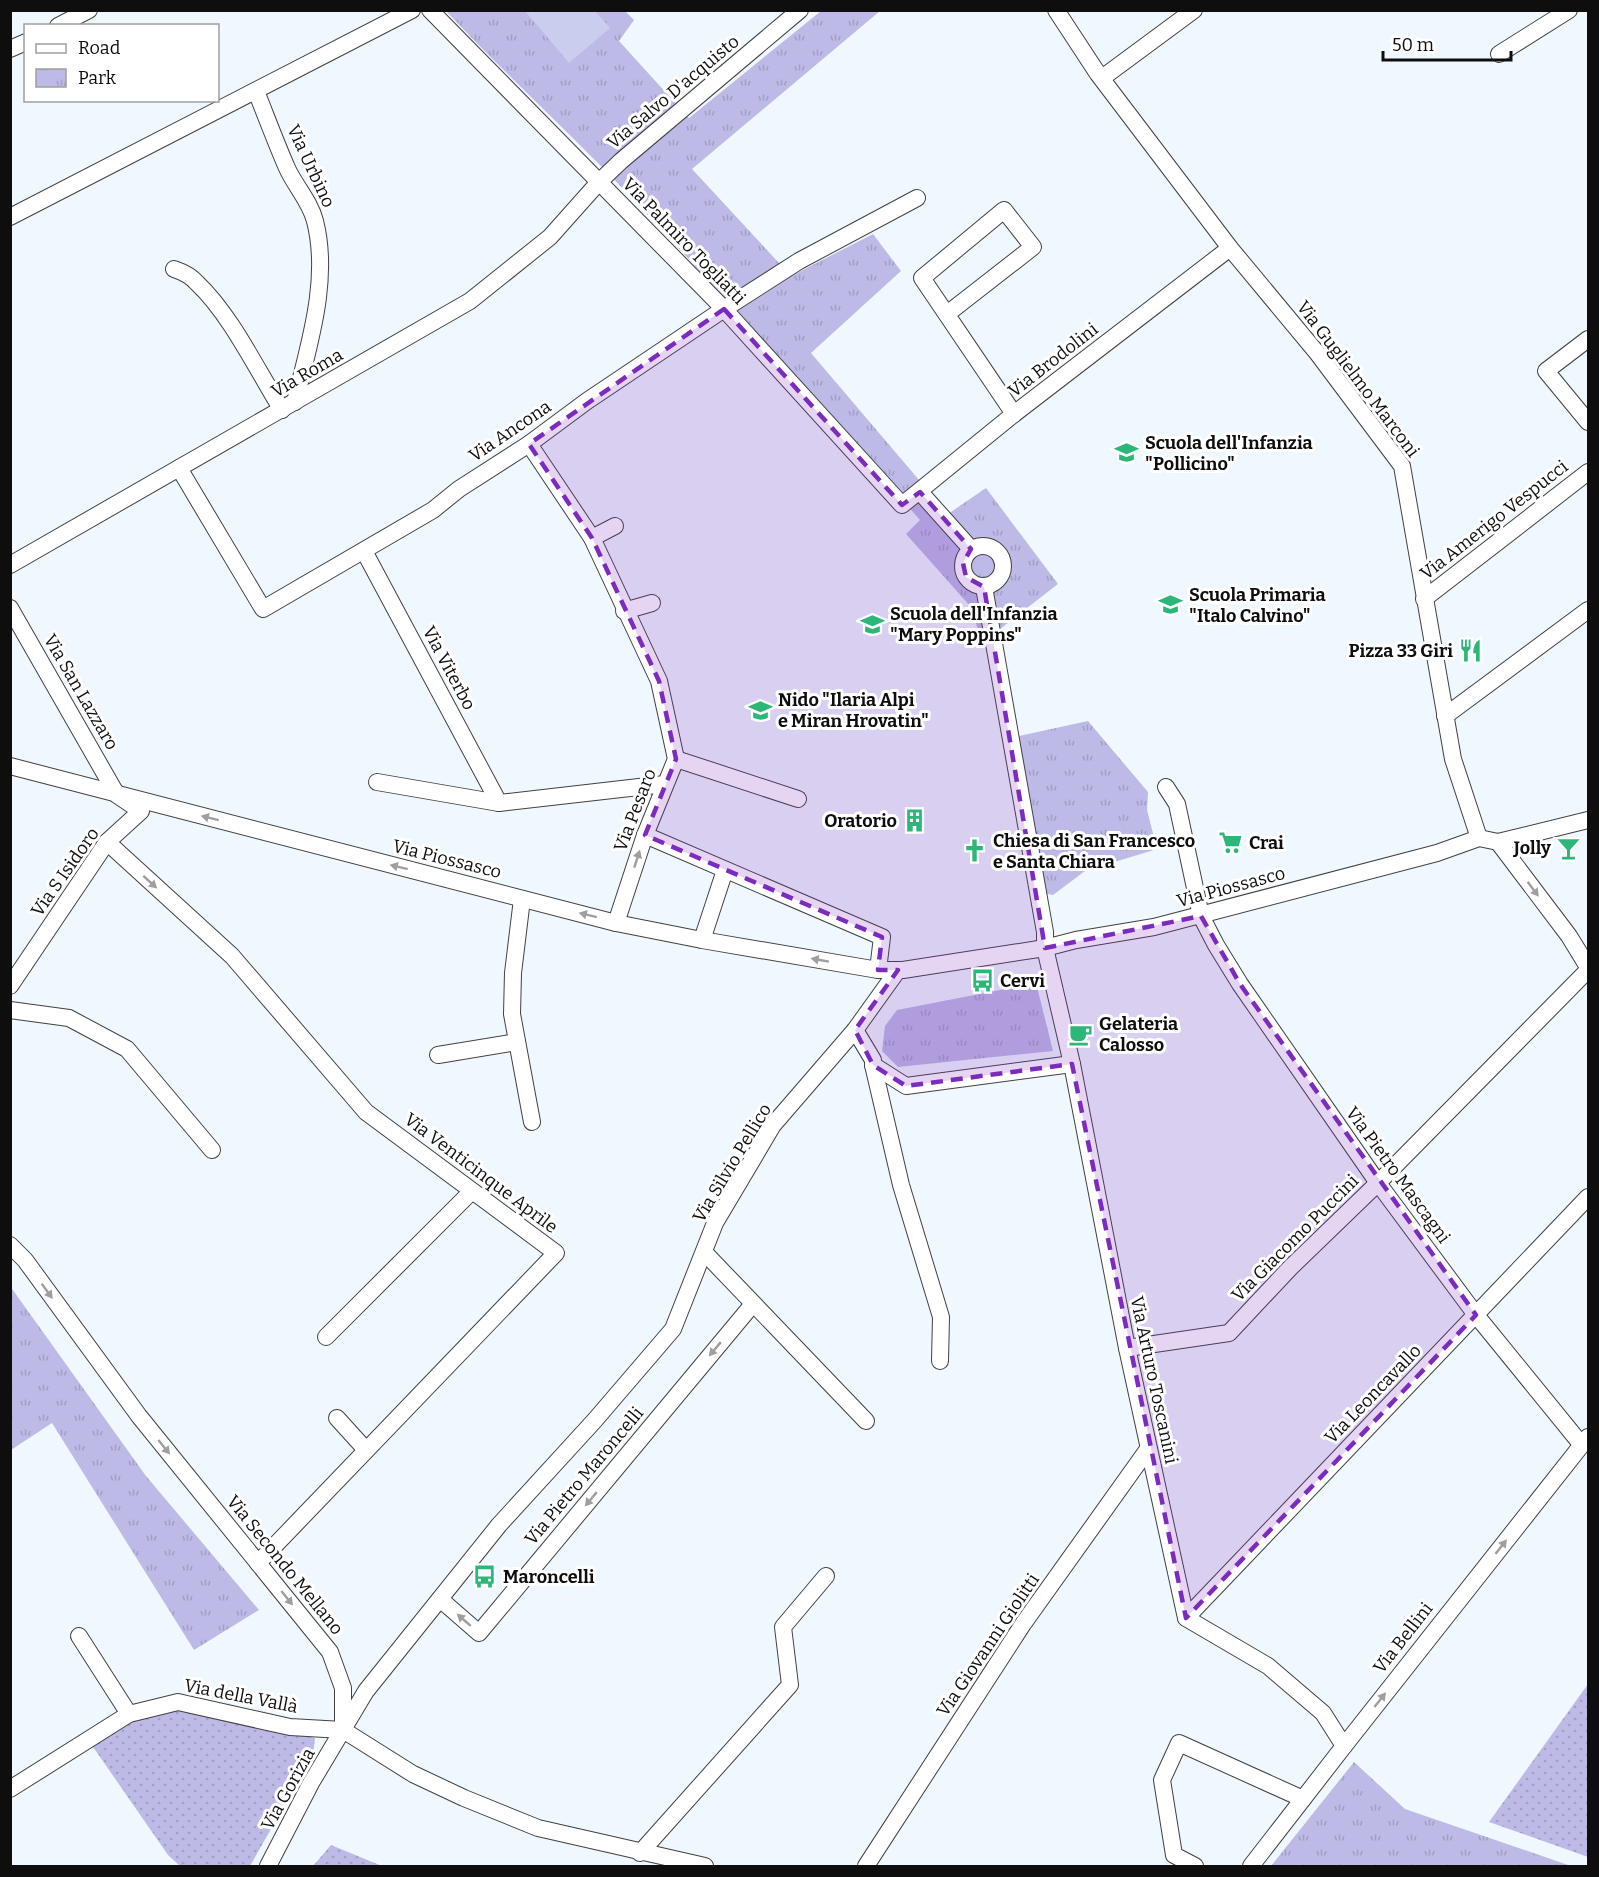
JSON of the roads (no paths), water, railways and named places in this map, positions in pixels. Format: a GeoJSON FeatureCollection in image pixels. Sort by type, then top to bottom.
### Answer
{"type":"FeatureCollection","features":[{"type":"Feature","properties":{"kind":"street"},"geometry":{"type":"LineString","coordinates":[[62,24],[89,10]]}},
{"type":"Feature","properties":{"kind":"street"},"geometry":{"type":"LineString","coordinates":[[10,217],[412,10]]}},
{"type":"Feature","properties":{"kind":"street","name":"Via Palmiro Togliatti"},"geometry":{"type":"LineString","coordinates":[[430,10],[724,309],[902,505]]}},
{"type":"Feature","properties":{"kind":"street","name":"Via Salvo D'acquisto"},"geometry":{"type":"LineString","coordinates":[[599,182],[800,10]]}},
{"type":"Feature","properties":{"kind":"street","name":"Via Guglielmo Marconi"},"geometry":{"type":"LineString","coordinates":[[1056,10],[1077,45],[1230,248],[1318,354],[1402,466],[1453,759],[1479,838]]}},
{"type":"Feature","properties":{"kind":"street"},"geometry":{"type":"LineString","coordinates":[[1102,78],[1194,10]]}},
{"type":"Feature","properties":{"kind":"street"},"geometry":{"type":"LineString","coordinates":[[1499,54],[1569,10]]}},
{"type":"Feature","properties":{"kind":"street"},"geometry":{"type":"LineString","coordinates":[[10,49],[24,43]]}},
{"type":"Feature","properties":{"kind":"street","name":"Via Urbino"},"geometry":{"type":"LineString","coordinates":[[256,91],[288,170],[315,220],[321,264],[314,325],[288,406]]}},
{"type":"Feature","properties":{"kind":"street","name":"Via Roma"},"geometry":{"type":"LineString","coordinates":[[10,565],[470,301],[550,237],[599,182]]}},
{"type":"Feature","properties":{"kind":"street","name":"Via Ancona"},"geometry":{"type":"LineString","coordinates":[[179,468],[263,609],[433,510],[459,489],[530,444],[587,401],[800,261],[917,198]]}},
{"type":"Feature","properties":{"kind":"street"},"geometry":{"type":"LineString","coordinates":[[947,314],[1033,247],[1004,210],[922,278],[1014,414]]}},
{"type":"Feature","properties":{"kind":"street","name":"Via Brodolini"},"geometry":{"type":"LineString","coordinates":[[902,505],[1014,414],[1230,248]]}},
{"type":"Feature","properties":{"kind":"street"},"geometry":{"type":"LineString","coordinates":[[174,269],[187,274],[213,300],[288,406]]}},
{"type":"Feature","properties":{"kind":"street"},"geometry":{"type":"LineString","coordinates":[[1588,339],[1546,371],[1588,423]]}},
{"type":"Feature","properties":{"kind":"street","name":"Via Pesaro"},"geometry":{"type":"LineString","coordinates":[[530,444],[592,538],[658,681],[666,688],[676,759],[645,836],[616,923]]}},
{"type":"Feature","properties":{"kind":"street","name":"Via Amerigo Vespucci"},"geometry":{"type":"LineString","coordinates":[[1424,599],[1588,472]]}},
{"type":"Feature","properties":{"kind":"street"},"geometry":{"type":"LineString","coordinates":[[920,492],[971,549]]}},
{"type":"Feature","properties":{"kind":"street"},"geometry":{"type":"LineString","coordinates":[[592,538],[615,526]]}},
{"type":"Feature","properties":{"kind":"street"},"geometry":{"type":"LineString","coordinates":[[991,547],[999,554],[1004,564],[1002,573],[995,583],[984,586],[976,585],[966,577],[963,563],[971,549],[991,547]]}},
{"type":"Feature","properties":{"kind":"street","name":"Via Viterbo"},"geometry":{"type":"LineString","coordinates":[[364,551],[499,803]]}},
{"type":"Feature","properties":{"kind":"street","name":"Via Arturo Toscanini"},"geometry":{"type":"LineString","coordinates":[[984,586],[1040,900],[1045,948],[1072,1064],[1127,1348],[1186,1618]]}},
{"type":"Feature","properties":{"kind":"street"},"geometry":{"type":"LineString","coordinates":[[624,611],[652,603]]}},
{"type":"Feature","properties":{"kind":"street","name":"Via San Lazzaro"},"geometry":{"type":"LineString","coordinates":[[10,608],[117,795]]}},
{"type":"Feature","properties":{"kind":"street"},"geometry":{"type":"LineString","coordinates":[[1445,716],[1588,610]]}},
{"type":"Feature","properties":{"kind":"street"},"geometry":{"type":"LineString","coordinates":[[676,759],[798,799]]}},
{"type":"Feature","properties":{"kind":"street","name":"Via Piossasco"},"geometry":{"type":"LineString","coordinates":[[10,766],[616,923],[878,970],[898,970],[1045,948],[1154,927],[1437,853],[1479,838]]}},
{"type":"Feature","properties":{"kind":"street"},"geometry":{"type":"LineString","coordinates":[[377,782],[499,803],[665,784]]}},
{"type":"Feature","properties":{"kind":"street","name":"Via Pietro Mascagni"},"geometry":{"type":"LineString","coordinates":[[1166,787],[1177,804],[1201,916],[1240,984],[1378,1183],[1476,1314],[1585,1440]]}},
{"type":"Feature","properties":{"kind":"street","name":"Via S Isidoro"},"geometry":{"type":"LineString","coordinates":[[10,986],[107,842],[141,811],[117,795]]}},
{"type":"Feature","properties":{"kind":"street"},"geometry":{"type":"LineString","coordinates":[[1479,838],[1498,843],[1588,820]]}},
{"type":"Feature","properties":{"kind":"street"},"geometry":{"type":"LineString","coordinates":[[645,836],[882,936],[878,970]]}},
{"type":"Feature","properties":{"kind":"street","name":"Via Venticinque Aprile"},"geometry":{"type":"LineString","coordinates":[[107,842],[232,956],[366,1112],[556,1253],[258,1563]]}},
{"type":"Feature","properties":{"kind":"street"},"geometry":{"type":"LineString","coordinates":[[1498,843],[1569,936],[1588,968]]}},
{"type":"Feature","properties":{"kind":"street"},"geometry":{"type":"LineString","coordinates":[[702,940],[725,870]]}},
{"type":"Feature","properties":{"kind":"street"},"geometry":{"type":"LineString","coordinates":[[522,899],[513,973],[512,1014],[532,1122]]}},
{"type":"Feature","properties":{"kind":"street","name":"Via Giacomo Puccini"},"geometry":{"type":"LineString","coordinates":[[1127,1348],[1229,1333],[1290,1268],[1378,1183],[1588,968]]}},
{"type":"Feature","properties":{"kind":"street","name":"Via Silvio Pellico"},"geometry":{"type":"LineString","coordinates":[[866,1421],[704,1252],[715,1223],[773,1125],[855,1030],[898,970]]}},
{"type":"Feature","properties":{"kind":"street"},"geometry":{"type":"LineString","coordinates":[[10,1010],[69,1018],[127,1049],[212,1150]]}},
{"type":"Feature","properties":{"kind":"street"},"geometry":{"type":"LineString","coordinates":[[855,1030],[873,1060],[901,1185],[941,1317],[940,1360]]}},
{"type":"Feature","properties":{"kind":"street"},"geometry":{"type":"LineString","coordinates":[[438,1055],[517,1042]]}},
{"type":"Feature","properties":{"kind":"street"},"geometry":{"type":"LineString","coordinates":[[873,1065],[906,1086],[1072,1064]]}},
{"type":"Feature","properties":{"kind":"street"},"geometry":{"type":"LineString","coordinates":[[326,1337],[472,1191]]}},
{"type":"Feature","properties":{"kind":"street","name":"Via Leoncavallo"},"geometry":{"type":"LineString","coordinates":[[1186,1618],[1588,1197]]}},
{"type":"Feature","properties":{"kind":"street","name":"Via Secondo Mellano"},"geometry":{"type":"LineString","coordinates":[[10,1245],[25,1260],[139,1416],[330,1652],[343,1688],[343,1730]]}},
{"type":"Feature","properties":{"kind":"street","name":"Via Pietro Maroncelli"},"geometry":{"type":"LineString","coordinates":[[343,1730],[366,1690],[499,1526],[596,1420],[673,1329],[704,1252]]}},
{"type":"Feature","properties":{"kind":"street","name":"Via Pietro Maroncelli"},"geometry":{"type":"LineString","coordinates":[[440,1599],[479,1633],[753,1304]]}},
{"type":"Feature","properties":{"kind":"street"},"geometry":{"type":"LineString","coordinates":[[337,1418],[366,1450]]}},
{"type":"Feature","properties":{"kind":"street","name":"Via Bellini"},"geometry":{"type":"LineString","coordinates":[[1251,1866],[1585,1440]]}},
{"type":"Feature","properties":{"kind":"street","name":"Via Giovanni Giolitti"},"geometry":{"type":"LineString","coordinates":[[866,1866],[1023,1624],[1148,1449]]}},
{"type":"Feature","properties":{"kind":"street"},"geometry":{"type":"LineString","coordinates":[[640,1853],[790,1685],[783,1627],[826,1576]]}},
{"type":"Feature","properties":{"kind":"street"},"geometry":{"type":"LineString","coordinates":[[1186,1618],[1268,1666],[1323,1713],[1344,1746]]}},
{"type":"Feature","properties":{"kind":"street"},"geometry":{"type":"LineString","coordinates":[[79,1636],[129,1714]]}},
{"type":"Feature","properties":{"kind":"street","name":"Via della Vallà"},"geometry":{"type":"LineString","coordinates":[[10,1789],[129,1714],[178,1702],[290,1727],[343,1730]]}},
{"type":"Feature","properties":{"kind":"street"},"geometry":{"type":"LineString","coordinates":[[343,1730],[413,1774],[464,1798],[538,1828],[705,1866]]}},
{"type":"Feature","properties":{"kind":"street","name":"Via Gorizia"},"geometry":{"type":"LineString","coordinates":[[268,1866],[311,1783],[343,1730]]}},
{"type":"Feature","properties":{"kind":"street"},"geometry":{"type":"LineString","coordinates":[[1195,1866],[1174,1855],[1162,1780],[1179,1743],[1303,1799]]}},
{"type":"Feature","properties":{"kind":"place","name":"Scuola dell'Infanzia \"Pollicino\""},"geometry":{"type":"Point","coordinates":[1127,453]}},
{"type":"Feature","properties":{"kind":"place","name":"Scuola Primaria \"Italo Calvino\""},"geometry":{"type":"Point","coordinates":[1171,605]}},
{"type":"Feature","properties":{"kind":"place","name":"Scuola dell'Infanzia \"Mary Poppins\""},"geometry":{"type":"Point","coordinates":[872,624]}},
{"type":"Feature","properties":{"kind":"place","name":"Pizza 33 Giri"},"geometry":{"type":"Point","coordinates":[1471,651]}},
{"type":"Feature","properties":{"kind":"place","name":"Nido \"Ilaria Alpi e Miran Hrovatin\""},"geometry":{"type":"Point","coordinates":[760,710]}},
{"type":"Feature","properties":{"kind":"place","name":"Oratorio"},"geometry":{"type":"Point","coordinates":[915,821]}},
{"type":"Feature","properties":{"kind":"place","name":"Crai"},"geometry":{"type":"Point","coordinates":[1231,843]}},
{"type":"Feature","properties":{"kind":"place","name":"Jolly"},"geometry":{"type":"Point","coordinates":[1569,848]}},
{"type":"Feature","properties":{"kind":"place","name":"Chiesa di San Francesco e Santa Chiara"},"geometry":{"type":"Point","coordinates":[975,851]}},
{"type":"Feature","properties":{"kind":"place","name":"Cervi"},"geometry":{"type":"Point","coordinates":[982,981]}},
{"type":"Feature","properties":{"kind":"place","name":"Gelateria Calosso"},"geometry":{"type":"Point","coordinates":[1081,1034]}},
{"type":"Feature","properties":{"kind":"place","name":"Maroncelli"},"geometry":{"type":"Point","coordinates":[485,1577]}}]}
